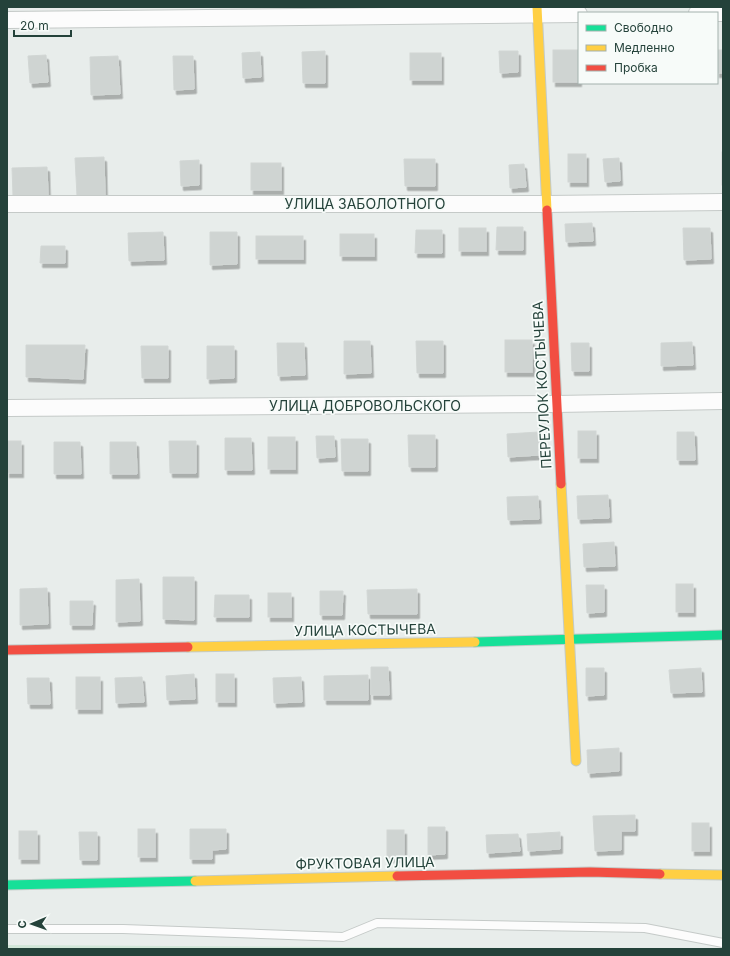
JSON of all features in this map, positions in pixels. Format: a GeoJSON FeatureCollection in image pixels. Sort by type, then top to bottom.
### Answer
{"type":"FeatureCollection","features":[{"type":"Feature","properties":{"kind":"street"},"geometry":{"type":"LineString","coordinates":[[7,20],[537,11],[578,14]]}},
{"type":"Feature","properties":{"kind":"street","name":"ПЕРЕУЛОК КОСТЫЧЕВА"},"geometry":{"type":"LineString","coordinates":[[537,11],[576,761]]}},
{"type":"Feature","properties":{"kind":"street","name":"УЛИЦА ЗАБОЛОТНОГО"},"geometry":{"type":"LineString","coordinates":[[7,204],[547,204],[723,202]]}},
{"type":"Feature","properties":{"kind":"street","name":"УЛИЦА ДОБРОВОЛЬСКОГО"},"geometry":{"type":"LineString","coordinates":[[7,408],[557,404],[723,401]]}},
{"type":"Feature","properties":{"kind":"street","name":"УЛИЦА КОСТЫЧЕВА"},"geometry":{"type":"LineString","coordinates":[[7,650],[570,640],[723,635]]}},
{"type":"Feature","properties":{"kind":"street","name":"ФРУКТОВАЯ УЛИЦА"},"geometry":{"type":"LineString","coordinates":[[7,885],[590,872],[723,875]]}},
{"type":"Feature","properties":{"kind":"lane"},"geometry":{"type":"LineString","coordinates":[[7,929],[123,929],[342,937],[378,923],[645,928],[723,943]]}},
{"type":"Feature","properties":{"kind":"green space"},"geometry":{"type":"Polygon","coordinates":[[[7,945],[670,949],[7,949],[7,945]]]}},
{"type":"Feature","properties":{"kind":"building"},"geometry":{"type":"Polygon","coordinates":[[[553,50],[578,50],[578,82],[553,82],[553,50]]]}},
{"type":"Feature","properties":{"kind":"building"},"geometry":{"type":"Polygon","coordinates":[[[718,50],[723,50],[723,73],[718,73],[718,50]]]}},
{"type":"Feature","properties":{"kind":"building"},"geometry":{"type":"Polygon","coordinates":[[[325,51],[325,83],[303,83],[302,52],[325,51]]]}},
{"type":"Feature","properties":{"kind":"building"},"geometry":{"type":"Polygon","coordinates":[[[499,51],[518,51],[518,72],[500,73],[499,51]]]}},
{"type":"Feature","properties":{"kind":"building"},"geometry":{"type":"Polygon","coordinates":[[[260,52],[261,77],[243,78],[242,53],[260,52]]]}},
{"type":"Feature","properties":{"kind":"building"},"geometry":{"type":"Polygon","coordinates":[[[410,53],[441,53],[441,80],[410,80],[410,53]]]}},
{"type":"Feature","properties":{"kind":"building"},"geometry":{"type":"Polygon","coordinates":[[[46,55],[48,82],[30,83],[28,56],[46,55]]]}},
{"type":"Feature","properties":{"kind":"building"},"geometry":{"type":"Polygon","coordinates":[[[118,56],[120,94],[91,95],[90,57],[118,56]]]}},
{"type":"Feature","properties":{"kind":"building"},"geometry":{"type":"Polygon","coordinates":[[[173,56],[193,56],[194,89],[174,90],[173,56]]]}},
{"type":"Feature","properties":{"kind":"building"},"geometry":{"type":"Polygon","coordinates":[[[723,152],[723,185],[722,185],[723,152]]]}},
{"type":"Feature","properties":{"kind":"building"},"geometry":{"type":"Polygon","coordinates":[[[568,154],[586,154],[586,182],[568,182],[568,154]]]}},
{"type":"Feature","properties":{"kind":"building"},"geometry":{"type":"Polygon","coordinates":[[[104,157],[105,195],[77,196],[75,158],[104,157]]]}},
{"type":"Feature","properties":{"kind":"building"},"geometry":{"type":"Polygon","coordinates":[[[619,158],[620,181],[605,182],[603,159],[619,158]]]}},
{"type":"Feature","properties":{"kind":"building"},"geometry":{"type":"Polygon","coordinates":[[[404,159],[435,159],[435,186],[405,186],[404,159]]]}},
{"type":"Feature","properties":{"kind":"building"},"geometry":{"type":"Polygon","coordinates":[[[199,160],[199,185],[181,186],[180,161],[199,160]]]}},
{"type":"Feature","properties":{"kind":"building"},"geometry":{"type":"Polygon","coordinates":[[[251,163],[281,163],[281,190],[251,190],[251,163]]]}},
{"type":"Feature","properties":{"kind":"building"},"geometry":{"type":"Polygon","coordinates":[[[524,164],[526,187],[510,188],[509,165],[524,164]]]}},
{"type":"Feature","properties":{"kind":"building"},"geometry":{"type":"Polygon","coordinates":[[[47,167],[48,195],[13,196],[12,168],[47,167]]]}},
{"type":"Feature","properties":{"kind":"building"},"geometry":{"type":"Polygon","coordinates":[[[592,223],[593,241],[566,242],[565,224],[592,223]]]}},
{"type":"Feature","properties":{"kind":"building"},"geometry":{"type":"Polygon","coordinates":[[[497,227],[523,227],[523,250],[496,250],[497,227]]]}},
{"type":"Feature","properties":{"kind":"building"},"geometry":{"type":"Polygon","coordinates":[[[459,228],[486,228],[486,251],[459,251],[459,228]]]}},
{"type":"Feature","properties":{"kind":"building"},"geometry":{"type":"Polygon","coordinates":[[[683,228],[710,228],[711,259],[684,260],[683,228]]]}},
{"type":"Feature","properties":{"kind":"building"},"geometry":{"type":"Polygon","coordinates":[[[416,230],[442,230],[442,253],[415,253],[416,230]]]}},
{"type":"Feature","properties":{"kind":"building"},"geometry":{"type":"Polygon","coordinates":[[[163,232],[164,260],[129,261],[128,233],[163,232]]]}},
{"type":"Feature","properties":{"kind":"building"},"geometry":{"type":"Polygon","coordinates":[[[210,232],[237,232],[237,264],[210,265],[210,232]]]}},
{"type":"Feature","properties":{"kind":"building"},"geometry":{"type":"Polygon","coordinates":[[[340,234],[374,234],[374,256],[340,256],[340,234]]]}},
{"type":"Feature","properties":{"kind":"building"},"geometry":{"type":"Polygon","coordinates":[[[256,236],[303,236],[303,259],[256,259],[256,236]]]}},
{"type":"Feature","properties":{"kind":"building"},"geometry":{"type":"Polygon","coordinates":[[[41,246],[65,246],[65,263],[40,263],[41,246]]]}},
{"type":"Feature","properties":{"kind":"building"},"geometry":{"type":"Polygon","coordinates":[[[505,340],[532,340],[532,372],[505,372],[505,340]]]}},
{"type":"Feature","properties":{"kind":"building"},"geometry":{"type":"Polygon","coordinates":[[[344,341],[370,341],[371,373],[344,374],[344,341]]]}},
{"type":"Feature","properties":{"kind":"building"},"geometry":{"type":"Polygon","coordinates":[[[416,341],[443,341],[443,373],[417,373],[416,341]]]}},
{"type":"Feature","properties":{"kind":"building"},"geometry":{"type":"Polygon","coordinates":[[[692,342],[693,365],[661,366],[661,343],[692,342]]]}},
{"type":"Feature","properties":{"kind":"building"},"geometry":{"type":"Polygon","coordinates":[[[277,343],[304,343],[305,375],[278,376],[277,343]]]}},
{"type":"Feature","properties":{"kind":"building"},"geometry":{"type":"Polygon","coordinates":[[[571,343],[589,343],[589,371],[572,371],[571,343]]]}},
{"type":"Feature","properties":{"kind":"building"},"geometry":{"type":"Polygon","coordinates":[[[26,345],[85,345],[83,379],[26,377],[26,345]]]}},
{"type":"Feature","properties":{"kind":"building"},"geometry":{"type":"Polygon","coordinates":[[[141,346],[168,346],[168,378],[142,378],[141,346]]]}},
{"type":"Feature","properties":{"kind":"building"},"geometry":{"type":"Polygon","coordinates":[[[207,346],[234,346],[234,378],[207,379],[207,346]]]}},
{"type":"Feature","properties":{"kind":"building"},"geometry":{"type":"Polygon","coordinates":[[[578,431],[596,431],[596,458],[578,458],[578,431]]]}},
{"type":"Feature","properties":{"kind":"building"},"geometry":{"type":"Polygon","coordinates":[[[538,432],[539,455],[508,457],[507,434],[538,432]]]}},
{"type":"Feature","properties":{"kind":"building"},"geometry":{"type":"Polygon","coordinates":[[[677,432],[694,432],[695,460],[677,460],[677,432]]]}},
{"type":"Feature","properties":{"kind":"building"},"geometry":{"type":"Polygon","coordinates":[[[408,435],[435,435],[435,467],[409,467],[408,435]]]}},
{"type":"Feature","properties":{"kind":"building"},"geometry":{"type":"Polygon","coordinates":[[[316,436],[334,436],[335,457],[317,458],[316,436]]]}},
{"type":"Feature","properties":{"kind":"building"},"geometry":{"type":"Polygon","coordinates":[[[268,437],[295,437],[295,469],[268,469],[268,437]]]}},
{"type":"Feature","properties":{"kind":"building"},"geometry":{"type":"Polygon","coordinates":[[[225,438],[251,438],[252,470],[225,470],[225,438]]]}},
{"type":"Feature","properties":{"kind":"building"},"geometry":{"type":"Polygon","coordinates":[[[341,439],[368,439],[368,471],[342,471],[341,439]]]}},
{"type":"Feature","properties":{"kind":"building"},"geometry":{"type":"Polygon","coordinates":[[[7,441],[21,441],[21,473],[7,473],[7,441]]]}},
{"type":"Feature","properties":{"kind":"building"},"geometry":{"type":"Polygon","coordinates":[[[169,441],[196,441],[196,473],[170,473],[169,441]]]}},
{"type":"Feature","properties":{"kind":"building"},"geometry":{"type":"Polygon","coordinates":[[[54,442],[80,442],[81,474],[54,474],[54,442]]]}},
{"type":"Feature","properties":{"kind":"building"},"geometry":{"type":"Polygon","coordinates":[[[110,442],[136,442],[137,474],[110,474],[110,442]]]}},
{"type":"Feature","properties":{"kind":"building"},"geometry":{"type":"Polygon","coordinates":[[[608,495],[609,518],[578,519],[577,496],[608,495]]]}},
{"type":"Feature","properties":{"kind":"building"},"geometry":{"type":"Polygon","coordinates":[[[538,496],[539,519],[508,520],[507,497],[538,496]]]}},
{"type":"Feature","properties":{"kind":"building"},"geometry":{"type":"Polygon","coordinates":[[[614,542],[615,566],[584,567],[583,544],[614,542]]]}},
{"type":"Feature","properties":{"kind":"building"},"geometry":{"type":"Polygon","coordinates":[[[163,577],[194,577],[194,620],[163,619],[163,577]]]}},
{"type":"Feature","properties":{"kind":"building"},"geometry":{"type":"Polygon","coordinates":[[[139,579],[140,621],[116,622],[116,580],[139,579]]]}},
{"type":"Feature","properties":{"kind":"building"},"geometry":{"type":"Polygon","coordinates":[[[676,584],[693,584],[693,612],[676,612],[676,584]]]}},
{"type":"Feature","properties":{"kind":"building"},"geometry":{"type":"Polygon","coordinates":[[[586,585],[604,585],[604,612],[587,613],[586,585]]]}},
{"type":"Feature","properties":{"kind":"building"},"geometry":{"type":"Polygon","coordinates":[[[47,588],[48,624],[20,625],[20,589],[47,588]]]}},
{"type":"Feature","properties":{"kind":"building"},"geometry":{"type":"Polygon","coordinates":[[[417,589],[417,614],[368,614],[367,590],[417,589]]]}},
{"type":"Feature","properties":{"kind":"building"},"geometry":{"type":"Polygon","coordinates":[[[320,591],[343,591],[342,615],[320,615],[320,591]]]}},
{"type":"Feature","properties":{"kind":"building"},"geometry":{"type":"Polygon","coordinates":[[[268,593],[291,593],[291,617],[268,617],[268,593]]]}},
{"type":"Feature","properties":{"kind":"building"},"geometry":{"type":"Polygon","coordinates":[[[215,595],[249,595],[249,617],[214,617],[215,595]]]}},
{"type":"Feature","properties":{"kind":"building"},"geometry":{"type":"Polygon","coordinates":[[[70,601],[93,601],[92,625],[70,625],[70,601]]]}},
{"type":"Feature","properties":{"kind":"building"},"geometry":{"type":"Polygon","coordinates":[[[371,667],[388,667],[389,695],[371,695],[371,667]]]}},
{"type":"Feature","properties":{"kind":"building"},"geometry":{"type":"Polygon","coordinates":[[[586,668],[604,668],[604,695],[586,696],[586,668]]]}},
{"type":"Feature","properties":{"kind":"building"},"geometry":{"type":"Polygon","coordinates":[[[701,668],[702,692],[671,693],[669,670],[701,668]]]}},
{"type":"Feature","properties":{"kind":"building"},"geometry":{"type":"Polygon","coordinates":[[[194,674],[195,699],[167,700],[166,676],[194,674]]]}},
{"type":"Feature","properties":{"kind":"building"},"geometry":{"type":"Polygon","coordinates":[[[216,674],[234,674],[234,702],[216,702],[216,674]]]}},
{"type":"Feature","properties":{"kind":"building"},"geometry":{"type":"Polygon","coordinates":[[[368,675],[368,700],[324,700],[324,676],[368,675]]]}},
{"type":"Feature","properties":{"kind":"building"},"geometry":{"type":"Polygon","coordinates":[[[76,677],[100,677],[100,709],[76,709],[76,677]]]}},
{"type":"Feature","properties":{"kind":"building"},"geometry":{"type":"Polygon","coordinates":[[[142,677],[144,702],[116,703],[115,678],[142,677]]]}},
{"type":"Feature","properties":{"kind":"building"},"geometry":{"type":"Polygon","coordinates":[[[301,677],[302,702],[274,703],[273,678],[301,677]]]}},
{"type":"Feature","properties":{"kind":"building"},"geometry":{"type":"Polygon","coordinates":[[[27,678],[49,678],[50,704],[28,704],[27,678]]]}},
{"type":"Feature","properties":{"kind":"building"},"geometry":{"type":"Polygon","coordinates":[[[619,748],[619,771],[588,773],[587,750],[619,748]]]}},
{"type":"Feature","properties":{"kind":"building"},"geometry":{"type":"Polygon","coordinates":[[[635,815],[635,831],[621,831],[621,850],[595,851],[593,816],[635,815]]]}},
{"type":"Feature","properties":{"kind":"building"},"geometry":{"type":"Polygon","coordinates":[[[692,823],[709,823],[709,851],[692,851],[692,823]]]}},
{"type":"Feature","properties":{"kind":"building"},"geometry":{"type":"Polygon","coordinates":[[[428,827],[445,827],[445,854],[428,855],[428,827]]]}},
{"type":"Feature","properties":{"kind":"building"},"geometry":{"type":"Polygon","coordinates":[[[138,829],[155,829],[155,857],[138,857],[138,829]]]}},
{"type":"Feature","properties":{"kind":"building"},"geometry":{"type":"Polygon","coordinates":[[[190,829],[226,829],[226,849],[212,850],[212,859],[190,859],[190,829]]]}},
{"type":"Feature","properties":{"kind":"building"},"geometry":{"type":"Polygon","coordinates":[[[387,830],[404,830],[404,858],[387,858],[387,830]]]}},
{"type":"Feature","properties":{"kind":"building"},"geometry":{"type":"Polygon","coordinates":[[[19,831],[37,831],[37,859],[19,859],[19,831]]]}},
{"type":"Feature","properties":{"kind":"building"},"geometry":{"type":"Polygon","coordinates":[[[79,832],[97,832],[97,860],[80,860],[79,832]]]}},
{"type":"Feature","properties":{"kind":"building"},"geometry":{"type":"Polygon","coordinates":[[[560,832],[560,849],[528,851],[527,834],[560,832]]]}},
{"type":"Feature","properties":{"kind":"building"},"geometry":{"type":"Polygon","coordinates":[[[518,834],[520,851],[487,853],[486,835],[518,834]]]}},
{"type":"Feature","properties":{"kind":"traffic: fast"},"geometry":{"type":"LineString","coordinates":[[475,642],[723,635]]}},
{"type":"Feature","properties":{"kind":"traffic: fast"},"geometry":{"type":"LineString","coordinates":[[7,885],[195,881]]}},
{"type":"Feature","properties":{"kind":"traffic: slow"},"geometry":{"type":"LineString","coordinates":[[537,7],[547,210]]}},
{"type":"Feature","properties":{"kind":"traffic: slow"},"geometry":{"type":"LineString","coordinates":[[561,484],[576,761]]}},
{"type":"Feature","properties":{"kind":"traffic: slow"},"geometry":{"type":"LineString","coordinates":[[188,647],[475,642]]}},
{"type":"Feature","properties":{"kind":"traffic: slow"},"geometry":{"type":"LineString","coordinates":[[660,874],[723,875]]}},
{"type":"Feature","properties":{"kind":"traffic: slow"},"geometry":{"type":"LineString","coordinates":[[195,881],[397,876]]}},
{"type":"Feature","properties":{"kind":"traffic: jam"},"geometry":{"type":"LineString","coordinates":[[547,210],[561,484]]}},
{"type":"Feature","properties":{"kind":"traffic: jam"},"geometry":{"type":"LineString","coordinates":[[7,650],[188,647]]}},
{"type":"Feature","properties":{"kind":"traffic: jam"},"geometry":{"type":"LineString","coordinates":[[397,876],[590,872],[660,874]]}}]}
